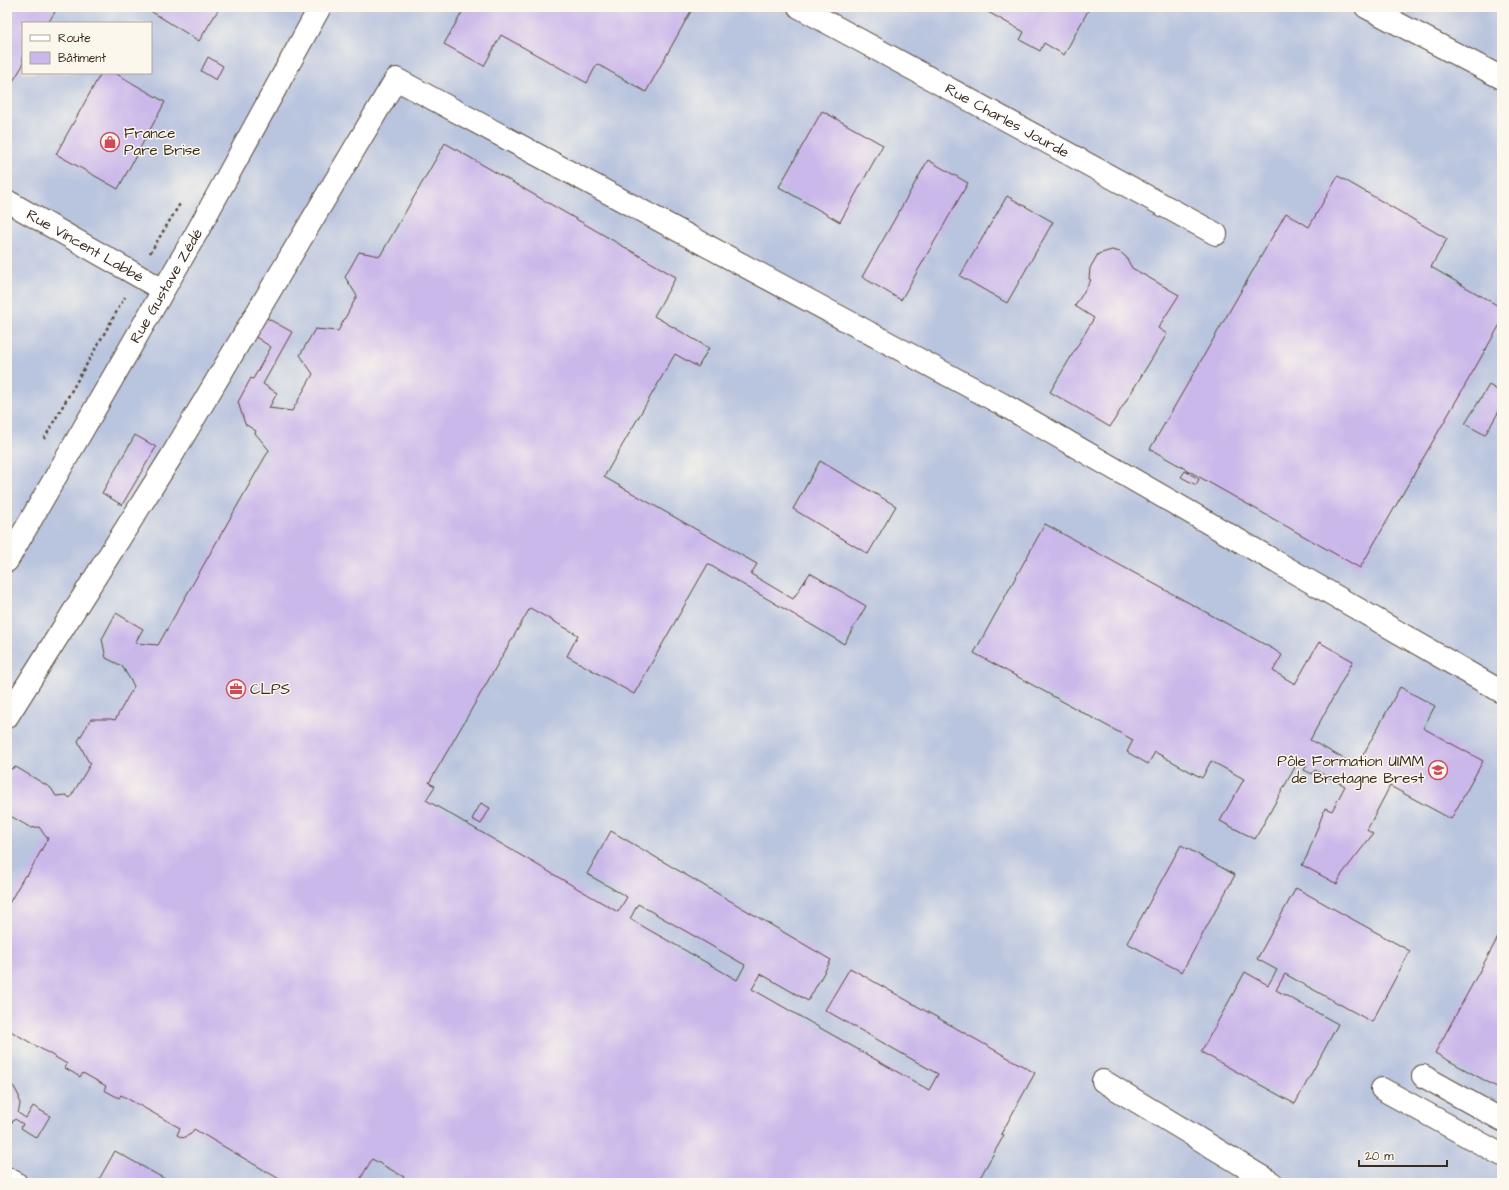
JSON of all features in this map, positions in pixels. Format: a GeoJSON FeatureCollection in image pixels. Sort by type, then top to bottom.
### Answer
{"type":"FeatureCollection","features":[{"type":"Feature","properties":{"kind":"street","name":"Rue Gustave Zédé"},"geometry":{"type":"LineString","coordinates":[[7,561],[163,290],[320,7]]}},
{"type":"Feature","properties":{"kind":"street","name":"Rue Charles Jourde"},"geometry":{"type":"LineString","coordinates":[[799,7],[1216,234]]}},
{"type":"Feature","properties":{"kind":"street"},"geometry":{"type":"LineString","coordinates":[[1366,7],[1502,78]]}},
{"type":"Feature","properties":{"kind":"street"},"geometry":{"type":"LineString","coordinates":[[7,716],[171,457],[396,79],[1002,404],[1502,692]]}},
{"type":"Feature","properties":{"kind":"street","name":"Rue Vincent Labbé"},"geometry":{"type":"LineString","coordinates":[[7,201],[163,290]]}},
{"type":"Feature","properties":{"kind":"street"},"geometry":{"type":"LineString","coordinates":[[1423,1076],[1502,1120]]}},
{"type":"Feature","properties":{"kind":"street"},"geometry":{"type":"LineString","coordinates":[[1103,1081],[1272,1183]]}},
{"type":"Feature","properties":{"kind":"street"},"geometry":{"type":"LineString","coordinates":[[1382,1088],[1502,1155]]}},
{"type":"Feature","properties":{"kind":"street"},"geometry":{"type":"LineString","coordinates":[[7,1178],[16,1183]]}},
{"type":"Feature","properties":{"kind":"shaded area"},"geometry":{"type":"Polygon","coordinates":[[[7,7],[1502,7],[1502,1183],[7,1183],[7,7]]]}},
{"type":"Feature","properties":{"kind":"building"},"geometry":{"type":"Polygon","coordinates":[[[7,7],[47,7],[55,12],[49,22],[22,22],[22,67],[7,91],[7,7]]]}},
{"type":"Feature","properties":{"kind":"building"},"geometry":{"type":"Polygon","coordinates":[[[144,7],[220,7],[199,41],[144,7]]]}},
{"type":"Feature","properties":{"kind":"building"},"geometry":{"type":"Polygon","coordinates":[[[465,7],[684,7],[691,11],[646,92],[597,64],[587,83],[501,35],[484,66],[444,44],[465,7]]]}},
{"type":"Feature","properties":{"kind":"building"},"geometry":{"type":"Polygon","coordinates":[[[979,7],[1090,7],[1064,55],[1044,43],[1040,51],[1020,40],[1024,32],[979,7]]]}},
{"type":"Feature","properties":{"kind":"building"},"geometry":{"type":"Polygon","coordinates":[[[208,57],[223,66],[216,80],[201,71],[208,57]]]}},
{"type":"Feature","properties":{"kind":"building"},"geometry":{"type":"Polygon","coordinates":[[[100,74],[117,74],[165,102],[118,189],[56,154],[100,74]]]}},
{"type":"Feature","properties":{"kind":"building"},"geometry":{"type":"Polygon","coordinates":[[[822,111],[883,145],[840,222],[779,187],[822,111]]]}},
{"type":"Feature","properties":{"kind":"building"},"geometry":{"type":"Polygon","coordinates":[[[445,143],[676,277],[654,316],[709,348],[698,367],[675,354],[604,477],[757,564],[751,574],[793,599],[810,573],[866,606],[844,644],[708,564],[634,694],[567,656],[578,635],[530,608],[429,783],[435,786],[426,800],[618,912],[627,897],[587,874],[611,831],[831,960],[808,1001],[761,974],[752,989],[929,1090],[938,1074],[825,1010],[850,968],[1035,1073],[1001,1134],[1004,1135],[977,1183],[400,1183],[404,1177],[372,1159],[358,1183],[286,1183],[194,1129],[191,1134],[183,1138],[177,1135],[180,1128],[121,1095],[119,1098],[104,1090],[106,1086],[83,1073],[80,1077],[65,1068],[67,1064],[7,1029],[7,907],[25,875],[27,876],[48,838],[39,827],[31,828],[7,814],[7,770],[16,767],[51,788],[56,796],[66,795],[70,798],[91,763],[88,761],[78,741],[91,719],[115,720],[134,686],[122,666],[106,658],[102,639],[116,613],[143,629],[135,643],[158,645],[269,450],[255,433],[256,431],[245,424],[238,402],[251,378],[253,379],[271,347],[254,336],[265,317],[292,332],[263,384],[277,393],[269,408],[292,411],[313,374],[300,355],[315,329],[338,331],[357,296],[345,277],[359,252],[380,256],[445,143]],[[638,904],[630,919],[737,980],[745,965],[638,904]]]}},
{"type":"Feature","properties":{"kind":"building"},"geometry":{"type":"Polygon","coordinates":[[[928,160],[968,183],[901,300],[862,277],[928,160]]]}},
{"type":"Feature","properties":{"kind":"building"},"geometry":{"type":"Polygon","coordinates":[[[1338,176],[1447,239],[1431,267],[1502,308],[1502,321],[1360,568],[1150,449],[1286,213],[1309,227],[1338,176]]]}},
{"type":"Feature","properties":{"kind":"building"},"geometry":{"type":"Polygon","coordinates":[[[1007,196],[1053,222],[1007,303],[960,276],[1007,196]]]}},
{"type":"Feature","properties":{"kind":"building"},"geometry":{"type":"Polygon","coordinates":[[[1112,250],[1120,252],[1126,257],[1132,268],[1179,295],[1158,328],[1167,334],[1110,427],[1050,392],[1094,318],[1075,306],[1091,280],[1089,279],[1090,268],[1098,254],[1112,250]]]}},
{"type":"Feature","properties":{"kind":"building"},"geometry":{"type":"Polygon","coordinates":[[[1489,385],[1502,393],[1502,406],[1485,435],[1465,424],[1489,385]]]}},
{"type":"Feature","properties":{"kind":"building"},"geometry":{"type":"Polygon","coordinates":[[[135,435],[156,447],[122,505],[102,493],[135,435]]]}},
{"type":"Feature","properties":{"kind":"building"},"geometry":{"type":"Polygon","coordinates":[[[820,461],[896,506],[868,554],[793,509],[820,461]]]}},
{"type":"Feature","properties":{"kind":"building"},"geometry":{"type":"Polygon","coordinates":[[[1185,471],[1199,479],[1196,485],[1181,477],[1185,471]]]}},
{"type":"Feature","properties":{"kind":"building"},"geometry":{"type":"Polygon","coordinates":[[[1045,524],[1273,649],[1282,655],[1273,671],[1295,684],[1319,642],[1353,661],[1310,740],[1357,766],[1400,687],[1435,706],[1423,728],[1483,761],[1451,819],[1390,786],[1367,830],[1373,834],[1342,874],[1337,884],[1302,865],[1307,856],[1325,808],[1332,811],[1345,786],[1315,770],[1312,774],[1304,770],[1307,765],[1299,760],[1255,839],[1220,821],[1244,779],[1211,761],[1202,778],[1155,752],[1148,764],[1127,752],[1133,740],[974,653],[1045,524]]]}},
{"type":"Feature","properties":{"kind":"building"},"geometry":{"type":"Polygon","coordinates":[[[481,803],[490,808],[481,824],[472,819],[481,803]]]}},
{"type":"Feature","properties":{"kind":"building"},"geometry":{"type":"Polygon","coordinates":[[[1181,845],[1235,875],[1182,972],[1127,943],[1181,845]]]}},
{"type":"Feature","properties":{"kind":"building"},"geometry":{"type":"Polygon","coordinates":[[[1296,888],[1410,951],[1372,1022],[1285,974],[1276,990],[1338,1024],[1295,1104],[1201,1052],[1245,972],[1268,985],[1277,970],[1257,959],[1296,888]]]}},
{"type":"Feature","properties":{"kind":"building"},"geometry":{"type":"Polygon","coordinates":[[[1502,930],[1502,1090],[1435,1053],[1502,930]]]}},
{"type":"Feature","properties":{"kind":"building"},"geometry":{"type":"Polygon","coordinates":[[[7,1081],[14,1087],[19,1096],[20,1105],[18,1113],[26,1118],[33,1106],[50,1116],[37,1138],[21,1128],[23,1124],[15,1119],[7,1127],[7,1081]]]}},
{"type":"Feature","properties":{"kind":"building"},"geometry":{"type":"Polygon","coordinates":[[[115,1151],[172,1183],[97,1183],[115,1151]]]}},
{"type":"Feature","properties":{"kind":"place","name":"France Pare Brise"},"geometry":{"type":"Point","coordinates":[110,142]}},
{"type":"Feature","properties":{"kind":"place","name":"CLPS"},"geometry":{"type":"Point","coordinates":[236,689]}},
{"type":"Feature","properties":{"kind":"place","name":"Pôle Formation UIMM de Bretagne Brest"},"geometry":{"type":"Point","coordinates":[1438,770]}}]}
